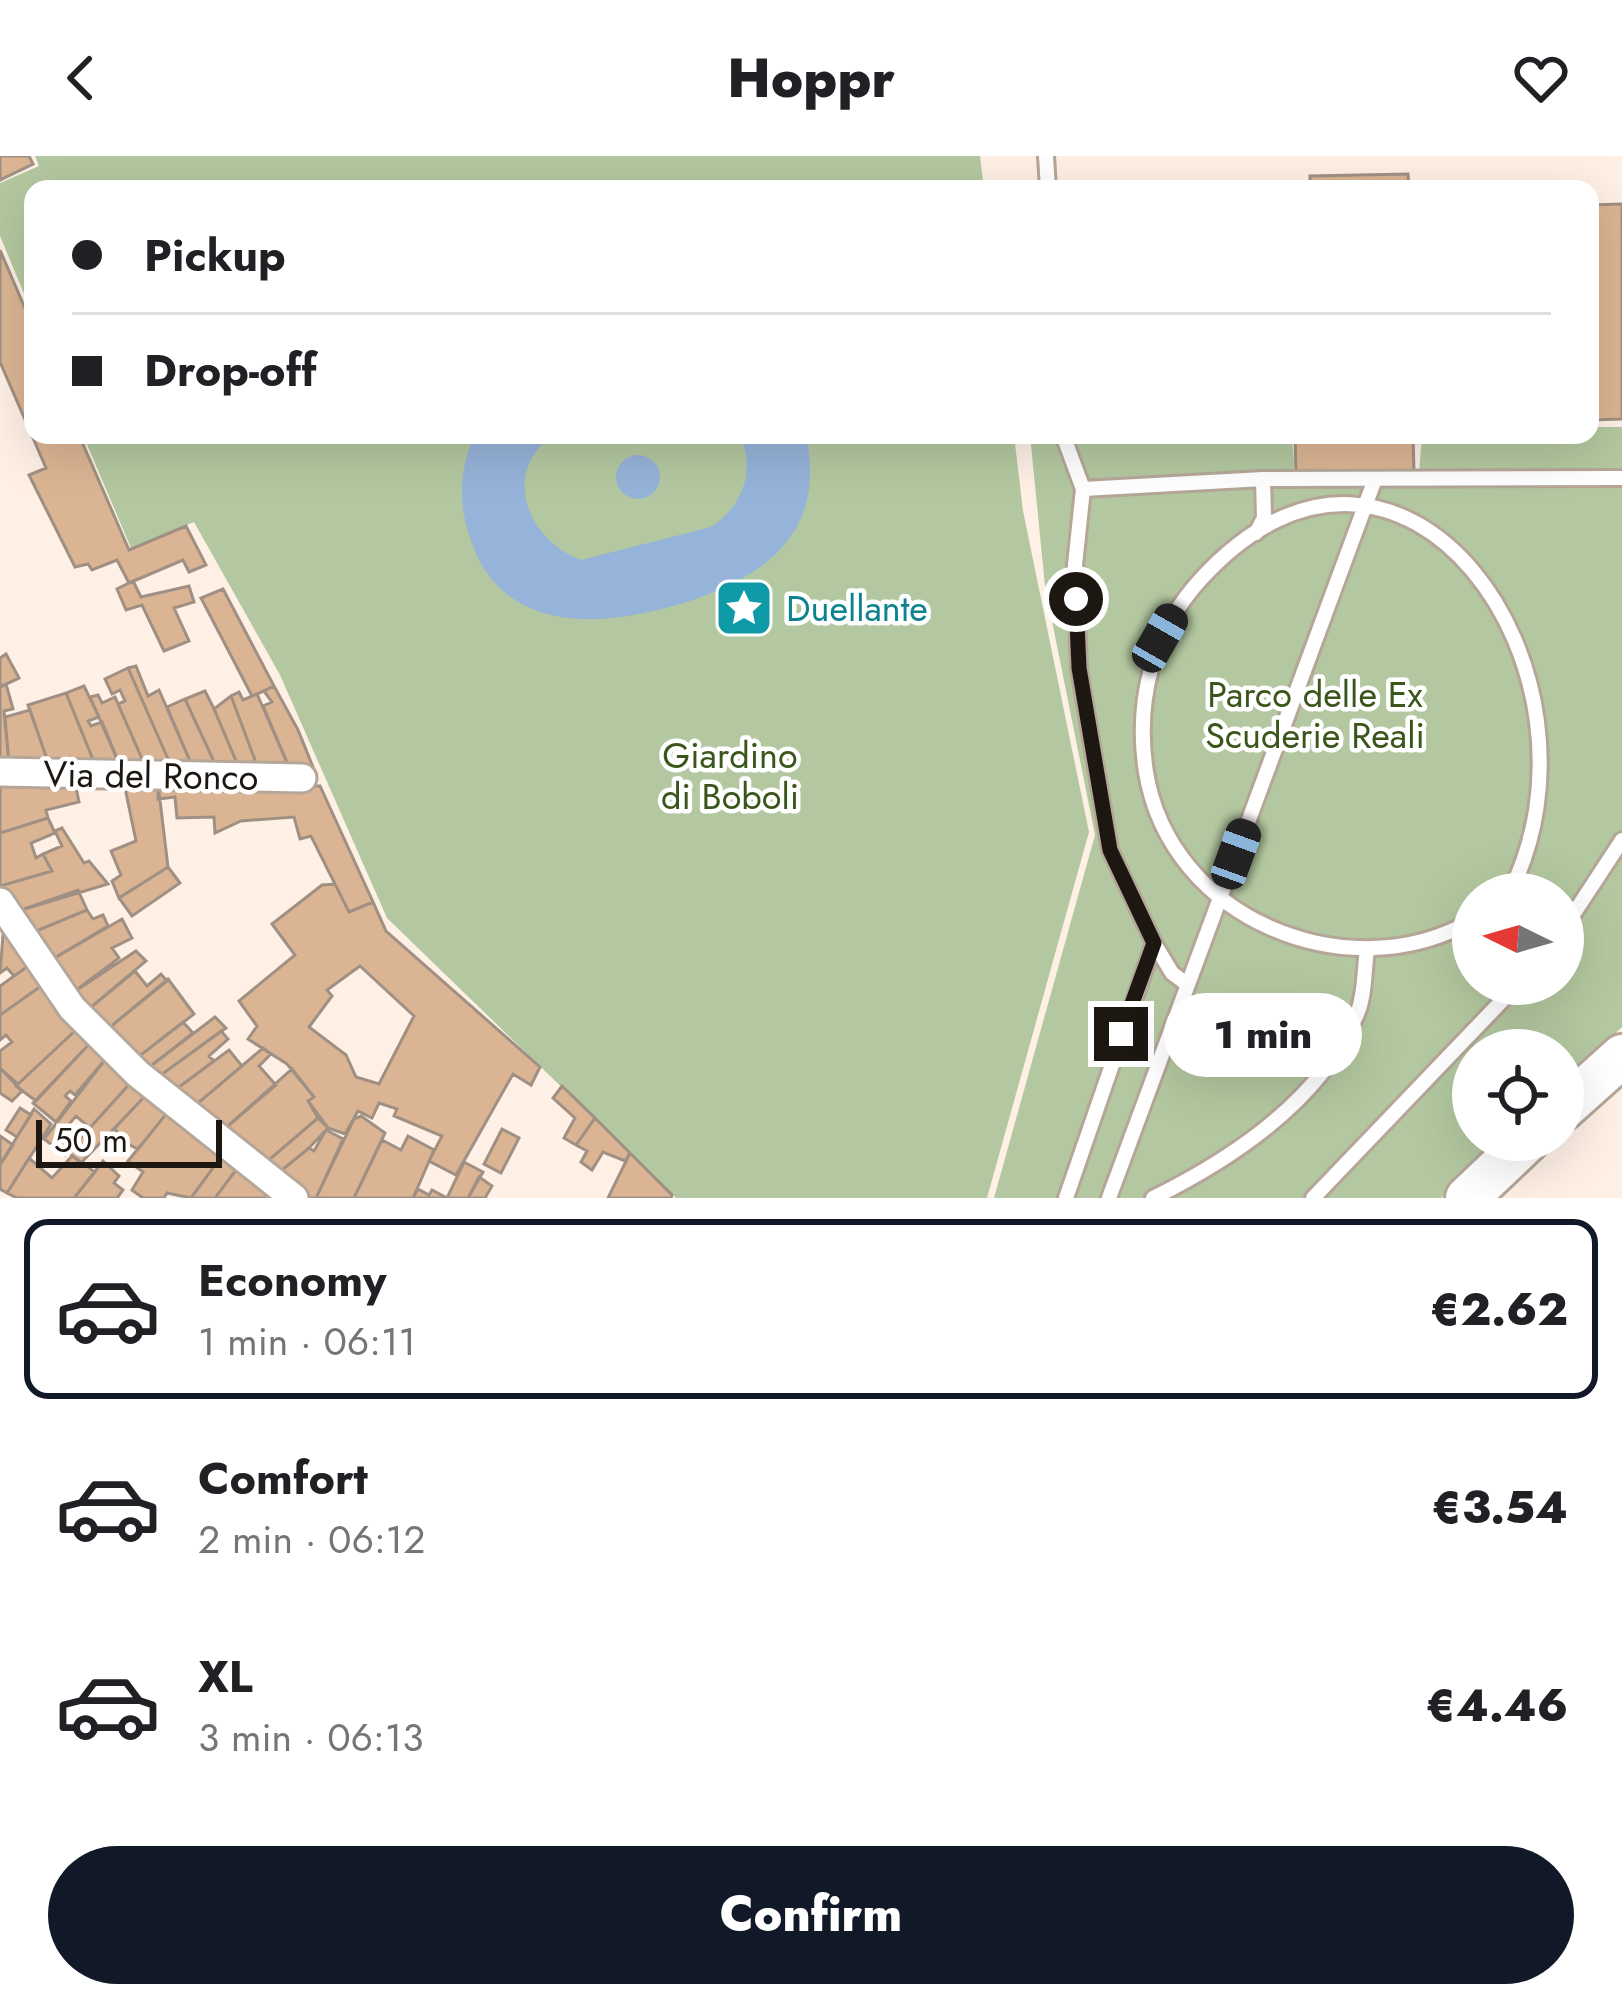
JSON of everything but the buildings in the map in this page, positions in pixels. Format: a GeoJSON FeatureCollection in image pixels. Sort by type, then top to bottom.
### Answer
{"type":"FeatureCollection","features":[{"type":"Feature","properties":{"kind":"main road"},"geometry":{"type":"LineString","coordinates":[[1584,1090],[1622,1056]]}},
{"type":"Feature","properties":{"kind":"main road"},"geometry":{"type":"LineString","coordinates":[[1467,1198],[1506,1161]]}},
{"type":"Feature","properties":{"kind":"street","name":"Via del Ronco"},"geometry":{"type":"LineString","coordinates":[[0,772],[302,778]]}},
{"type":"Feature","properties":{"kind":"street"},"geometry":{"type":"LineString","coordinates":[[0,902],[72,1008],[138,1075],[294,1198]]}},
{"type":"Feature","properties":{"kind":"lane"},"geometry":{"type":"LineString","coordinates":[[1066,444],[1083,489],[1075,565],[1079,668],[1110,850],[1154,943],[1172,973],[1188,985]]}},
{"type":"Feature","properties":{"kind":"lane"},"geometry":{"type":"LineString","coordinates":[[1083,489],[1263,479],[1622,478]]}},
{"type":"Feature","properties":{"kind":"lane"},"geometry":{"type":"LineString","coordinates":[[1255,534],[1264,518],[1263,479]]}},
{"type":"Feature","properties":{"kind":"lane"},"geometry":{"type":"LineString","coordinates":[[1109,1198],[1375,479]]}},
{"type":"Feature","properties":{"kind":"lane"},"geometry":{"type":"LineString","coordinates":[[1450,525],[1417,512],[1365,506],[1289,518],[1255,534],[1216,562],[1184,597],[1153,661],[1142,730],[1147,778],[1163,823],[1187,863],[1220,897],[1274,932],[1335,948],[1367,950],[1419,943],[1452,929]]}},
{"type":"Feature","properties":{"kind":"lane"},"geometry":{"type":"LineString","coordinates":[[1584,898],[1622,841]]}},
{"type":"Feature","properties":{"kind":"lane"},"geometry":{"type":"LineString","coordinates":[[1528,873],[1535,866]]}},
{"type":"Feature","properties":{"kind":"lane"},"geometry":{"type":"LineString","coordinates":[[1066,1198],[1154,943]]}},
{"type":"Feature","properties":{"kind":"lane"},"geometry":{"type":"LineString","coordinates":[[1154,1198],[1250,1141],[1297,1099],[1341,1045],[1359,1011],[1367,950]]}},
{"type":"Feature","properties":{"kind":"lane"},"geometry":{"type":"LineString","coordinates":[[1313,1198],[1498,1005]]}},
{"type":"Feature","properties":{"kind":"green space"},"geometry":{"type":"Polygon","coordinates":[[[35,156],[980,156],[983,180],[24,180],[24,293],[0,236],[0,183],[39,166],[35,156]]]}},
{"type":"Feature","properties":{"kind":"green space","name":"Parco delle Ex Scuderie Reali"},"geometry":{"type":"Polygon","coordinates":[[[1599,427],[1622,427],[1622,1027],[1584,1062],[1584,1029],[1452,1029],[1452,1161],[1479,1161],[1441,1198],[994,1198],[1095,835],[1045,586],[1031,444],[1293,444],[1295,475],[1419,474],[1421,444],[1599,444],[1599,427]]]}},
{"type":"Feature","properties":{"kind":"green space","name":"Giardino di Boboli"},"geometry":{"type":"Polygon","coordinates":[[[87,444],[1015,444],[1023,511],[1089,832],[987,1198],[676,1198],[387,918],[280,675],[194,522],[131,548],[87,444]]]}},
{"type":"Feature","properties":{"kind":"water"},"geometry":{"type":"Polygon","coordinates":[[[472,444],[544,444],[528,468],[527,505],[547,538],[581,560],[711,527],[731,509],[743,487],[747,461],[742,444],[807,444],[810,471],[807,502],[796,528],[759,568],[673,606],[577,619],[520,603],[497,585],[479,559],[462,501],[472,444]]]}},
{"type":"Feature","properties":{"kind":"water"},"geometry":{"type":"Polygon","coordinates":[[[638,455],[654,461],[660,477],[654,493],[638,499],[622,493],[616,477],[622,461],[638,455]]]}},
{"type":"Feature","properties":{"kind":"place","name":"Duellante"},"geometry":{"type":"Point","coordinates":[744,608]}},
{"type":"Feature","properties":{"kind":"route"},"geometry":{"type":"LineString","coordinates":[[1076,599],[1079,668],[1110,850],[1154,943],[1121,1034]]}}]}
